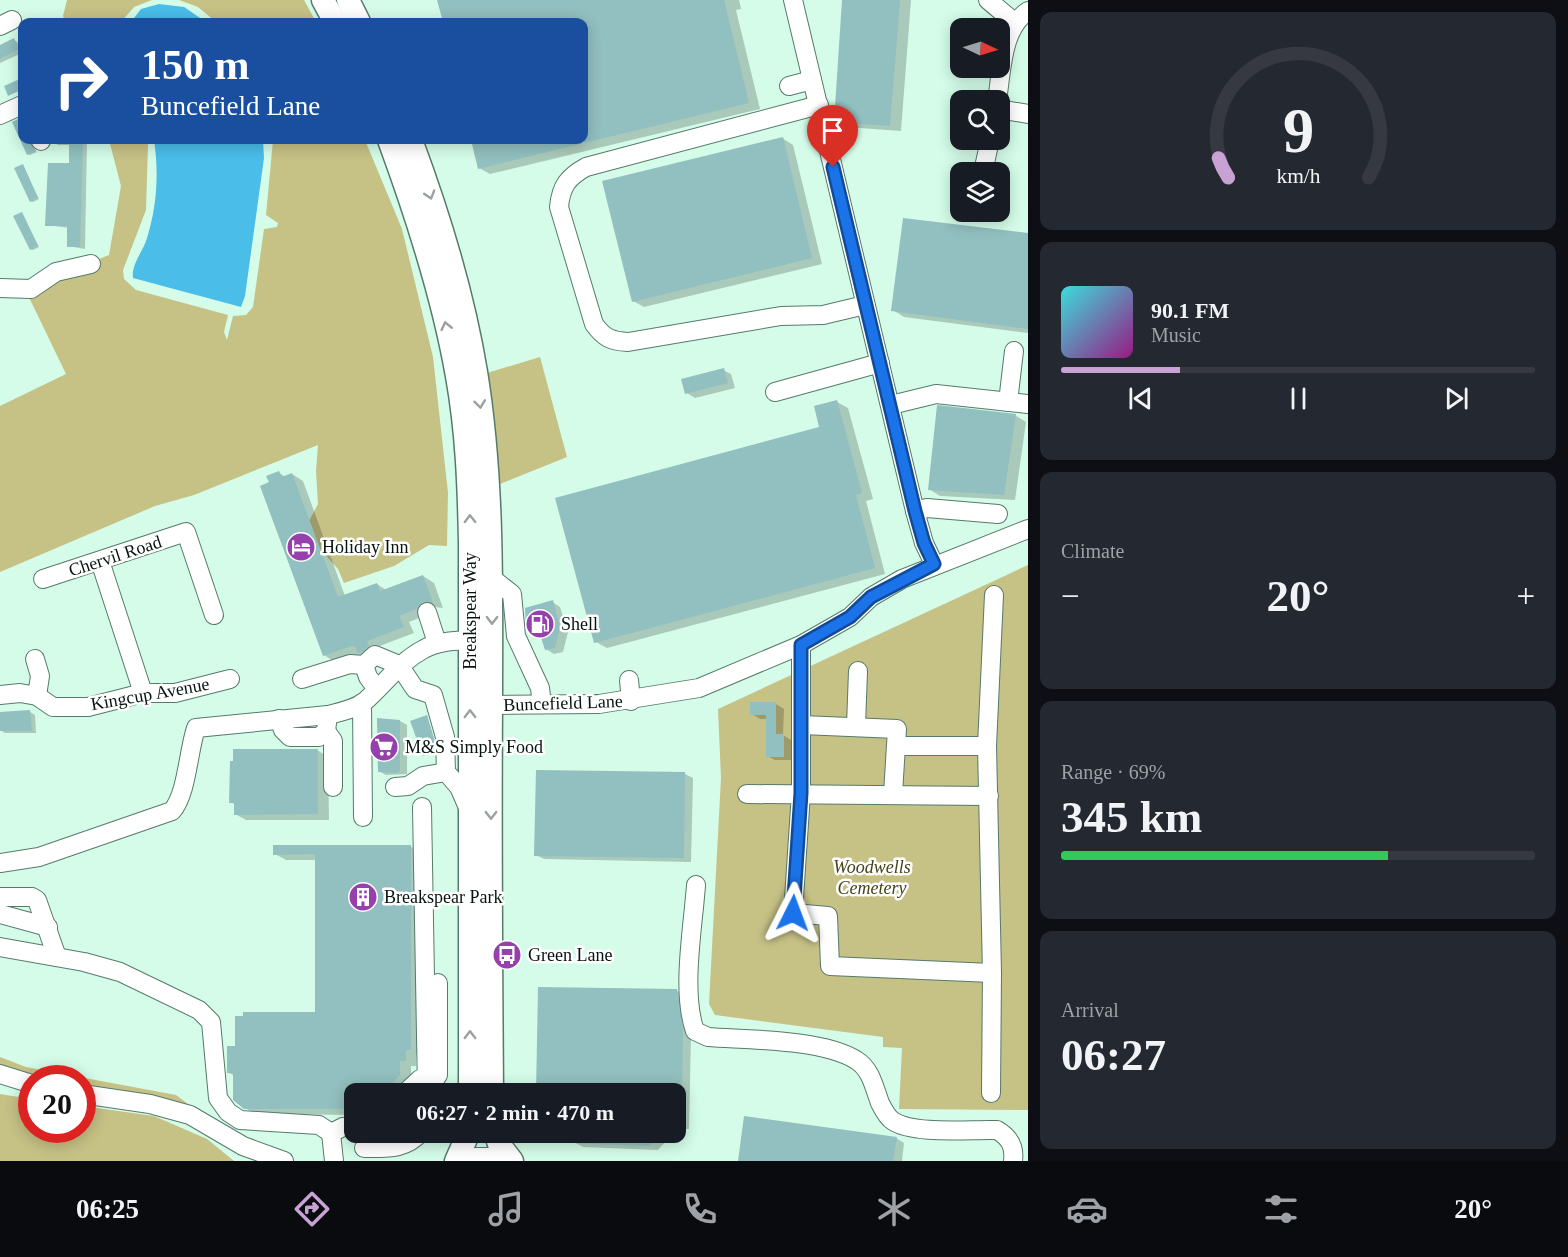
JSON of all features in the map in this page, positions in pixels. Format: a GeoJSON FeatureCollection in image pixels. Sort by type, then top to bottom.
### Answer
{"type":"FeatureCollection","features":[{"type":"Feature","properties":{"kind":"highway"},"geometry":{"type":"LineString","coordinates":[[476,1161],[495,1161]]}},
{"type":"Feature","properties":{"kind":"main road"},"geometry":{"type":"LineString","coordinates":[[323,0],[334,18]]}},
{"type":"Feature","properties":{"kind":"main road"},"geometry":{"type":"LineString","coordinates":[[348,0],[357,18]]}},
{"type":"Feature","properties":{"kind":"main road","name":"Breakspear Way"},"geometry":{"type":"LineString","coordinates":[[389,144],[426,250],[457,376],[470,500],[470,1083]]}},
{"type":"Feature","properties":{"kind":"main road","name":"Breakspear Way"},"geometry":{"type":"LineString","coordinates":[[412,144],[446,243],[476,372],[486,450],[493,579],[490,705],[492,1083]]}},
{"type":"Feature","properties":{"kind":"main road"},"geometry":{"type":"LineString","coordinates":[[456,1161],[464,1143]]}},
{"type":"Feature","properties":{"kind":"main road"},"geometry":{"type":"LineString","coordinates":[[499,1143],[512,1161]]}},
{"type":"Feature","properties":{"kind":"street"},"geometry":{"type":"LineString","coordinates":[[793,0],[915,511],[924,543],[934,564]]}},
{"type":"Feature","properties":{"kind":"street"},"geometry":{"type":"LineString","coordinates":[[988,0],[1021,16],[1007,40],[999,90]]}},
{"type":"Feature","properties":{"kind":"street"},"geometry":{"type":"LineString","coordinates":[[789,86],[813,80]]}},
{"type":"Feature","properties":{"kind":"street"},"geometry":{"type":"LineString","coordinates":[[819,105],[586,167],[572,176],[561,190],[559,207],[594,324],[602,336],[614,341],[628,342],[781,316],[823,315],[866,305]]}},
{"type":"Feature","properties":{"kind":"street"},"geometry":{"type":"LineString","coordinates":[[0,115],[18,107]]}},
{"type":"Feature","properties":{"kind":"street"},"geometry":{"type":"LineString","coordinates":[[1010,112],[1028,114]]}},
{"type":"Feature","properties":{"kind":"street"},"geometry":{"type":"LineString","coordinates":[[0,288],[31,289],[56,272],[91,264]]}},
{"type":"Feature","properties":{"kind":"street"},"geometry":{"type":"LineString","coordinates":[[1008,402],[1014,351]]}},
{"type":"Feature","properties":{"kind":"street"},"geometry":{"type":"LineString","coordinates":[[774,392],[880,363]]}},
{"type":"Feature","properties":{"kind":"street"},"geometry":{"type":"LineString","coordinates":[[891,405],[936,394],[1028,404]]}},
{"type":"Feature","properties":{"kind":"street"},"geometry":{"type":"LineString","coordinates":[[915,511],[927,508],[998,514]]}},
{"type":"Feature","properties":{"kind":"street","name":"Buncefield Lane"},"geometry":{"type":"LineString","coordinates":[[490,705],[570,705],[631,701],[699,688],[801,645],[850,617],[871,597],[934,564],[1028,529]]}},
{"type":"Feature","properties":{"kind":"street","name":"Chervil Road"},"geometry":{"type":"LineString","coordinates":[[43,579],[186,532],[214,615]]}},
{"type":"Feature","properties":{"kind":"street"},"geometry":{"type":"LineString","coordinates":[[100,561],[143,693]]}},
{"type":"Feature","properties":{"kind":"street"},"geometry":{"type":"LineString","coordinates":[[493,579],[512,594],[516,636],[540,688],[542,704]]}},
{"type":"Feature","properties":{"kind":"street"},"geometry":{"type":"LineString","coordinates":[[991,1093],[992,973],[987,746],[994,595]]}},
{"type":"Feature","properties":{"kind":"street"},"geometry":{"type":"LineString","coordinates":[[427,612],[437,644]]}},
{"type":"Feature","properties":{"kind":"street"},"geometry":{"type":"LineString","coordinates":[[0,863],[39,857],[172,811],[182,797],[188,752],[196,728],[279,719],[327,723],[362,704],[399,665],[437,644],[470,640]]}},
{"type":"Feature","properties":{"kind":"street"},"geometry":{"type":"LineString","coordinates":[[801,645],[801,793],[793,913],[828,916],[830,966],[992,973]]}},
{"type":"Feature","properties":{"kind":"street"},"geometry":{"type":"LineString","coordinates":[[302,679],[350,664],[364,665],[375,655],[399,665],[415,689],[433,695],[445,737],[446,772],[459,787],[471,814]]}},
{"type":"Feature","properties":{"kind":"street"},"geometry":{"type":"LineString","coordinates":[[35,659],[40,676],[37,696]]}},
{"type":"Feature","properties":{"kind":"street"},"geometry":{"type":"LineString","coordinates":[[364,665],[377,689]]}},
{"type":"Feature","properties":{"kind":"street"},"geometry":{"type":"LineString","coordinates":[[856,726],[858,671]]}},
{"type":"Feature","properties":{"kind":"street","name":"Kingcup Avenue"},"geometry":{"type":"LineString","coordinates":[[0,695],[20,693],[37,696],[53,707],[88,707],[143,693],[175,693],[231,679]]}},
{"type":"Feature","properties":{"kind":"street"},"geometry":{"type":"LineString","coordinates":[[628,680],[631,701]]}},
{"type":"Feature","properties":{"kind":"street"},"geometry":{"type":"LineString","coordinates":[[362,704],[363,817]]}},
{"type":"Feature","properties":{"kind":"street"},"geometry":{"type":"LineString","coordinates":[[327,723],[333,741],[333,787]]}},
{"type":"Feature","properties":{"kind":"street"},"geometry":{"type":"LineString","coordinates":[[802,725],[897,729],[893,794]]}},
{"type":"Feature","properties":{"kind":"street"},"geometry":{"type":"LineString","coordinates":[[897,746],[987,746]]}},
{"type":"Feature","properties":{"kind":"street"},"geometry":{"type":"LineString","coordinates":[[395,787],[408,786],[423,776],[446,772]]}},
{"type":"Feature","properties":{"kind":"street"},"geometry":{"type":"LineString","coordinates":[[747,794],[989,796]]}},
{"type":"Feature","properties":{"kind":"street"},"geometry":{"type":"LineString","coordinates":[[422,807],[428,1083]]}},
{"type":"Feature","properties":{"kind":"street"},"geometry":{"type":"LineString","coordinates":[[696,885],[690,1017],[695,1031],[708,1037],[816,1046],[843,1053],[859,1061],[871,1077],[882,1106],[892,1120],[909,1128],[997,1130],[1008,1137],[1014,1153],[1013,1161]]}},
{"type":"Feature","properties":{"kind":"street"},"geometry":{"type":"LineString","coordinates":[[0,897],[32,897],[37,900],[57,957]]}},
{"type":"Feature","properties":{"kind":"street"},"geometry":{"type":"LineString","coordinates":[[0,914],[48,927]]}},
{"type":"Feature","properties":{"kind":"street"},"geometry":{"type":"LineString","coordinates":[[0,947],[57,957],[120,972],[199,1010],[211,1022],[218,1098],[228,1112],[240,1120],[319,1125],[331,1133]]}},
{"type":"Feature","properties":{"kind":"street"},"geometry":{"type":"LineString","coordinates":[[432,1083],[438,1075],[439,1068],[438,983]]}},
{"type":"Feature","properties":{"kind":"street"},"geometry":{"type":"LineString","coordinates":[[0,1074],[18,1080]]}},
{"type":"Feature","properties":{"kind":"street"},"geometry":{"type":"LineString","coordinates":[[96,1096],[150,1104],[190,1115],[243,1146],[284,1161]]}},
{"type":"Feature","properties":{"kind":"street"},"geometry":{"type":"LineString","coordinates":[[331,1133],[344,1127]]}},
{"type":"Feature","properties":{"kind":"street"},"geometry":{"type":"LineString","coordinates":[[331,1133],[334,1161]]}},
{"type":"Feature","properties":{"kind":"street"},"geometry":{"type":"LineString","coordinates":[[364,1148],[398,1147],[411,1143]]}},
{"type":"Feature","properties":{"kind":"green space"},"geometry":{"type":"Polygon","coordinates":[[[67,0],[152,0],[134,7],[124,18],[64,18],[67,0]]]}},
{"type":"Feature","properties":{"kind":"green space"},"geometry":{"type":"Polygon","coordinates":[[[179,0],[304,0],[314,18],[211,18],[198,7],[179,0]]]}},
{"type":"Feature","properties":{"kind":"green space"},"geometry":{"type":"Polygon","coordinates":[[[110,144],[148,144],[146,210],[123,270],[124,279],[136,290],[228,315],[224,332],[227,340],[233,316],[246,315],[253,307],[264,229],[277,227],[278,223],[266,215],[273,144],[367,144],[402,229],[433,357],[448,493],[447,546],[429,545],[394,566],[344,583],[338,569],[319,548],[309,521],[318,504],[316,471],[318,445],[194,495],[155,506],[0,572],[0,406],[66,374],[25,289],[109,255],[121,186],[110,144]]]}},
{"type":"Feature","properties":{"kind":"green space"},"geometry":{"type":"Polygon","coordinates":[[[540,357],[567,457],[500,484],[487,373],[540,357]]]}},
{"type":"Feature","properties":{"kind":"green space","name":"Woodwells Cemetery"},"geometry":{"type":"Polygon","coordinates":[[[1028,565],[1028,1110],[899,1109],[902,1048],[883,1047],[883,1037],[715,1015],[709,1004],[721,778],[718,709],[1028,565]]]}},
{"type":"Feature","properties":{"kind":"green space"},"geometry":{"type":"Polygon","coordinates":[[[0,1057],[21,1065],[18,1065],[18,1074],[0,1068],[0,1057]]]}},
{"type":"Feature","properties":{"kind":"green space"},"geometry":{"type":"Polygon","coordinates":[[[96,1080],[176,1095],[200,1113],[96,1093],[96,1080]]]}},
{"type":"Feature","properties":{"kind":"green space"},"geometry":{"type":"Polygon","coordinates":[[[0,1094],[18,1097],[18,1143],[96,1143],[96,1108],[154,1116],[207,1139],[234,1161],[0,1161],[0,1094]]]}},
{"type":"Feature","properties":{"kind":"water"},"geometry":{"type":"Polygon","coordinates":[[[159,4],[184,7],[200,18],[134,18],[141,9],[159,4]]]}},
{"type":"Feature","properties":{"kind":"water"},"geometry":{"type":"Polygon","coordinates":[[[154,144],[263,144],[264,158],[245,296],[241,307],[133,278],[135,263],[147,238],[155,202],[154,144]]]}},
{"type":"Feature","properties":{"kind":"building"},"geometry":{"type":"Polygon","coordinates":[[[437,0],[724,0],[749,103],[588,142],[588,18],[442,18],[437,0]]]}},
{"type":"Feature","properties":{"kind":"building"},"geometry":{"type":"Polygon","coordinates":[[[842,0],[900,0],[890,126],[834,122],[842,0]]]}},
{"type":"Feature","properties":{"kind":"building"},"geometry":{"type":"Polygon","coordinates":[[[14,38],[18,50],[0,59],[0,45],[14,38]]]}},
{"type":"Feature","properties":{"kind":"building"},"geometry":{"type":"Polygon","coordinates":[[[18,80],[18,91],[8,96],[4,86],[18,80]]]}},
{"type":"Feature","properties":{"kind":"building"},"geometry":{"type":"Polygon","coordinates":[[[18,119],[18,135],[12,122],[18,119]]]}},
{"type":"Feature","properties":{"kind":"building"},"geometry":{"type":"Polygon","coordinates":[[[783,137],[812,258],[632,302],[602,181],[783,137]]]}},
{"type":"Feature","properties":{"kind":"building"},"geometry":{"type":"Polygon","coordinates":[[[22,144],[32,144],[36,151],[27,155],[22,144]]]}},
{"type":"Feature","properties":{"kind":"building"},"geometry":{"type":"Polygon","coordinates":[[[69,144],[83,144],[80,247],[67,247],[67,226],[45,226],[48,163],[69,163],[69,144]]]}},
{"type":"Feature","properties":{"kind":"building"},"geometry":{"type":"Polygon","coordinates":[[[472,144],[579,144],[478,169],[472,144]]]}},
{"type":"Feature","properties":{"kind":"building"},"geometry":{"type":"Polygon","coordinates":[[[23,164],[38,198],[30,202],[14,168],[23,164]]]}},
{"type":"Feature","properties":{"kind":"building"},"geometry":{"type":"Polygon","coordinates":[[[22,212],[38,246],[30,250],[13,216],[22,212]]]}},
{"type":"Feature","properties":{"kind":"building"},"geometry":{"type":"Polygon","coordinates":[[[903,218],[1028,233],[1028,329],[891,311],[903,218]]]}},
{"type":"Feature","properties":{"kind":"building"},"geometry":{"type":"Polygon","coordinates":[[[724,368],[728,383],[685,394],[681,379],[724,368]]]}},
{"type":"Feature","properties":{"kind":"building"},"geometry":{"type":"Polygon","coordinates":[[[837,400],[862,493],[856,495],[875,568],[594,643],[555,498],[819,427],[814,406],[837,400]]]}},
{"type":"Feature","properties":{"kind":"building"},"geometry":{"type":"Polygon","coordinates":[[[937,405],[1016,414],[1004,495],[928,490],[937,405]]]}},
{"type":"Feature","properties":{"kind":"building","name":"Holiday Inn"},"geometry":{"type":"Polygon","coordinates":[[[279,471],[282,477],[292,473],[338,597],[377,583],[380,591],[423,575],[433,603],[423,602],[416,609],[399,616],[404,627],[367,641],[369,646],[363,651],[358,653],[355,646],[351,646],[323,656],[260,486],[269,482],[266,476],[279,471]]]}},
{"type":"Feature","properties":{"kind":"building"},"geometry":{"type":"Polygon","coordinates":[[[553,600],[560,627],[555,648],[545,650],[537,625],[526,628],[525,608],[553,600]]]}},
{"type":"Feature","properties":{"kind":"building"},"geometry":{"type":"Polygon","coordinates":[[[750,702],[776,702],[776,734],[784,734],[784,757],[766,757],[766,715],[750,715],[750,702]]]}},
{"type":"Feature","properties":{"kind":"building"},"geometry":{"type":"Polygon","coordinates":[[[30,710],[32,731],[0,731],[0,712],[30,710]]]}},
{"type":"Feature","properties":{"kind":"building"},"geometry":{"type":"Polygon","coordinates":[[[427,715],[434,739],[434,752],[423,756],[410,721],[427,715]]]}},
{"type":"Feature","properties":{"kind":"building"},"geometry":{"type":"Polygon","coordinates":[[[377,718],[400,720],[400,771],[396,773],[378,772],[377,718]]]}},
{"type":"Feature","properties":{"kind":"building"},"geometry":{"type":"Polygon","coordinates":[[[233,749],[318,749],[318,814],[234,815],[234,803],[229,803],[230,761],[233,761],[233,749]]]}},
{"type":"Feature","properties":{"kind":"building"},"geometry":{"type":"Polygon","coordinates":[[[536,770],[685,772],[684,858],[534,856],[536,770]]]}},
{"type":"Feature","properties":{"kind":"building","name":"Breakspear Park"},"geometry":{"type":"Polygon","coordinates":[[[273,845],[411,845],[411,1050],[406,1050],[406,1061],[400,1061],[400,1075],[392,1083],[344,1083],[344,1109],[244,1109],[233,1100],[233,1073],[227,1073],[227,1046],[235,1046],[235,1016],[243,1016],[243,1012],[315,1012],[315,854],[273,855],[273,845]]]}},
{"type":"Feature","properties":{"kind":"building"},"geometry":{"type":"Polygon","coordinates":[[[538,987],[677,989],[683,1030],[682,1083],[536,1083],[538,987]]]}},
{"type":"Feature","properties":{"kind":"building"},"geometry":{"type":"Polygon","coordinates":[[[744,1116],[897,1137],[893,1161],[738,1161],[744,1116]]]}},
{"type":"Feature","properties":{"kind":"building"},"geometry":{"type":"Polygon","coordinates":[[[573,1143],[652,1143],[650,1146],[573,1143]]]}},
{"type":"Feature","properties":{"kind":"place","name":"Holiday Inn"},"geometry":{"type":"Point","coordinates":[301,547]}},
{"type":"Feature","properties":{"kind":"place","name":"Shell"},"geometry":{"type":"Point","coordinates":[540,624]}},
{"type":"Feature","properties":{"kind":"place","name":"M&S Simply Food"},"geometry":{"type":"Point","coordinates":[384,747]}},
{"type":"Feature","properties":{"kind":"place","name":"Breakspear Park"},"geometry":{"type":"Point","coordinates":[363,897]}},
{"type":"Feature","properties":{"kind":"place","name":"Green Lane"},"geometry":{"type":"Point","coordinates":[507,955]}},
{"type":"Feature","properties":{"kind":"route"},"geometry":{"type":"LineString","coordinates":[[793,913],[801,793],[801,645],[850,617],[871,597],[934,564],[924,543],[915,511],[833,167]]}}]}
